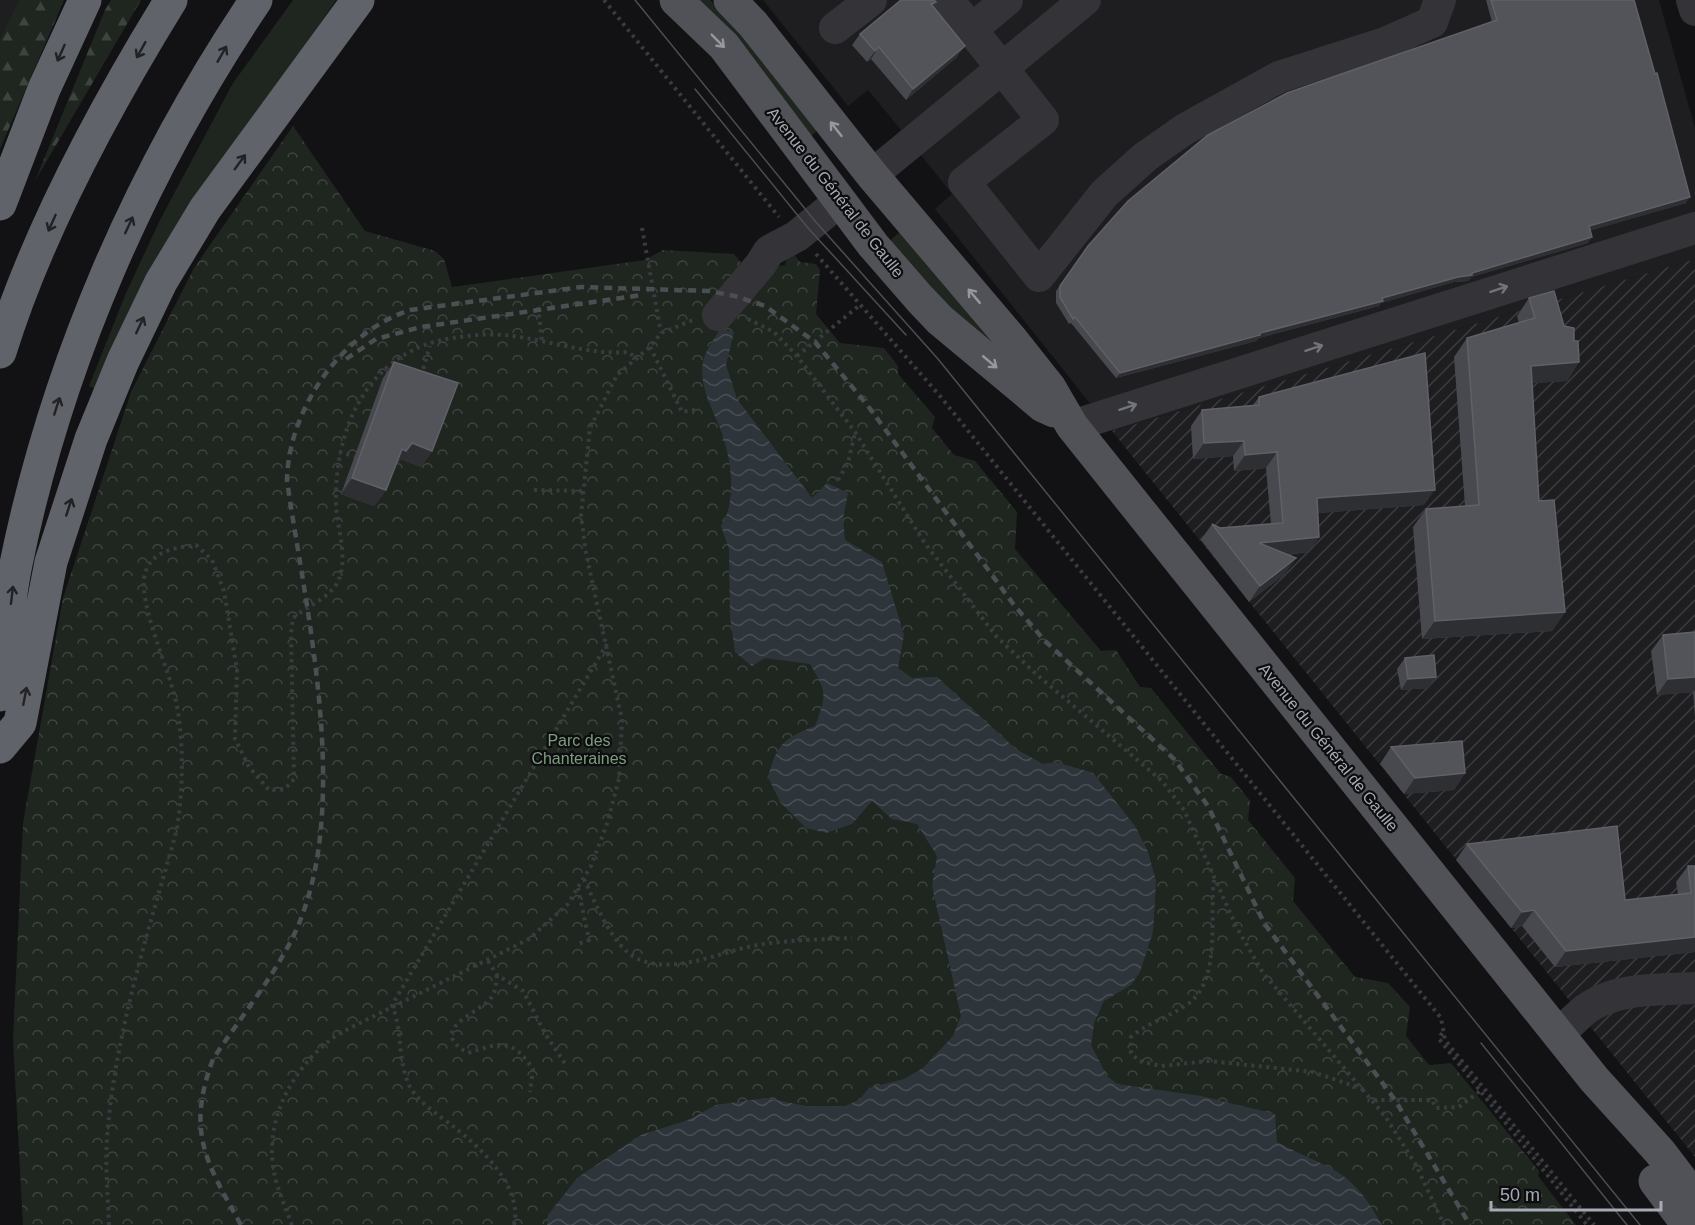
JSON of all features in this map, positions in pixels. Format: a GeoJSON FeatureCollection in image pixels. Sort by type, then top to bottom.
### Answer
{"type":"FeatureCollection","features":[{"type":"Feature","properties":{"kind":"highway"},"geometry":{"type":"LineString","coordinates":[[0,204],[44,90],[85,0]]}},
{"type":"Feature","properties":{"kind":"highway"},"geometry":{"type":"LineString","coordinates":[[0,352],[12,312],[74,174],[171,0]]}},
{"type":"Feature","properties":{"kind":"highway"},"geometry":{"type":"LineString","coordinates":[[0,695],[15,566],[51,424],[80,338],[143,194],[203,87],[256,0]]}},
{"type":"Feature","properties":{"kind":"highway"},"geometry":{"type":"LineString","coordinates":[[0,747],[20,723],[51,562],[91,439],[123,361],[161,282],[205,209],[358,0]]}},
{"type":"Feature","properties":{"kind":"main road","name":"Avenue du Général de Gaulle"},"geometry":{"type":"LineString","coordinates":[[676,0],[724,46],[873,245],[940,320],[1043,406],[1068,420]]}},
{"type":"Feature","properties":{"kind":"main road","name":"Avenue du Général de Gaulle"},"geometry":{"type":"LineString","coordinates":[[730,0],[753,24],[872,175],[1012,340],[1050,388],[1068,420],[1594,1079],[1660,1152],[1695,1198]]}},
{"type":"Feature","properties":{"kind":"main road"},"geometry":{"type":"LineString","coordinates":[[840,201],[872,175]]}},
{"type":"Feature","properties":{"kind":"main road","name":"Avenue du Général de Gaulle"},"geometry":{"type":"LineString","coordinates":[[1594,1079],[1660,1190],[1688,1225]]}},
{"type":"Feature","properties":{"kind":"street"},"geometry":{"type":"LineString","coordinates":[[835,28],[871,0]]}},
{"type":"Feature","properties":{"kind":"street"},"geometry":{"type":"LineString","coordinates":[[948,0],[1043,120],[964,182],[1039,276],[1104,194],[1145,158],[1185,129],[1279,77],[1385,43],[1432,22],[1440,0]]}},
{"type":"Feature","properties":{"kind":"street"},"geometry":{"type":"LineString","coordinates":[[971,30],[1007,0]]}},
{"type":"Feature","properties":{"kind":"street"},"geometry":{"type":"LineString","coordinates":[[872,175],[1085,0]]}},
{"type":"Feature","properties":{"kind":"street"},"geometry":{"type":"LineString","coordinates":[[1692,0],[1695,10]]}},
{"type":"Feature","properties":{"kind":"street"},"geometry":{"type":"LineString","coordinates":[[718,315],[761,264],[769,251],[797,236],[840,201]]}},
{"type":"Feature","properties":{"kind":"street"},"geometry":{"type":"LineString","coordinates":[[1068,420],[1695,228]]}},
{"type":"Feature","properties":{"kind":"street"},"geometry":{"type":"LineString","coordinates":[[1558,1034],[1587,1009],[1609,998],[1629,992],[1695,988]]}},
{"type":"Feature","properties":{"kind":"path"},"geometry":{"type":"LineString","coordinates":[[604,0],[786,226]]}},
{"type":"Feature","properties":{"kind":"path"},"geometry":{"type":"LineString","coordinates":[[642,228],[660,333]]}},
{"type":"Feature","properties":{"kind":"path"},"geometry":{"type":"LineString","coordinates":[[814,251],[940,396],[1441,1018],[1445,1040],[1594,1225]]}},
{"type":"Feature","properties":{"kind":"path"},"geometry":{"type":"LineString","coordinates":[[797,356],[860,305]]}},
{"type":"Feature","properties":{"kind":"path"},"geometry":{"type":"LineString","coordinates":[[538,307],[542,342]]}},
{"type":"Feature","properties":{"kind":"path"},"geometry":{"type":"LineString","coordinates":[[292,1225],[275,1176],[271,1134],[284,1095],[304,1064],[320,1047],[392,1005],[488,962],[529,939],[567,905],[584,879],[607,824],[619,779],[622,720],[586,553],[581,515],[590,428],[617,375],[650,347],[660,333],[676,325],[718,315],[730,315],[760,324],[774,332],[797,356],[855,432],[924,542],[996,636],[1036,674],[1162,781],[1184,810],[1237,928],[1263,973],[1297,1015],[1374,1100],[1416,1165],[1444,1225]]}},
{"type":"Feature","properties":{"kind":"path"},"geometry":{"type":"LineString","coordinates":[[109,1225],[107,1141],[112,1094],[128,1006],[177,829],[182,790],[183,768],[177,705],[162,650],[143,596],[145,573],[155,556],[168,549],[196,545],[212,561],[224,591],[237,670],[235,739],[249,767],[269,790],[285,789],[294,779],[291,634],[293,618],[337,584],[342,566],[336,500],[339,452],[356,405],[369,384],[420,348],[451,338],[511,336],[576,350],[629,352],[635,358]]}},
{"type":"Feature","properties":{"kind":"path"},"geometry":{"type":"LineString","coordinates":[[419,383],[430,345]]}},
{"type":"Feature","properties":{"kind":"path"},"geometry":{"type":"LineString","coordinates":[[650,347],[682,412],[700,410]]}},
{"type":"Feature","properties":{"kind":"path"},"geometry":{"type":"LineString","coordinates":[[838,480],[848,463],[855,432]]}},
{"type":"Feature","properties":{"kind":"path"},"geometry":{"type":"LineString","coordinates":[[339,452],[354,456]]}},
{"type":"Feature","properties":{"kind":"path"},"geometry":{"type":"LineString","coordinates":[[534,490],[584,491]]}},
{"type":"Feature","properties":{"kind":"path"},"geometry":{"type":"LineString","coordinates":[[514,1225],[516,1216],[511,1190],[483,1153],[431,1109],[411,1088],[392,1005],[607,644]]}},
{"type":"Feature","properties":{"kind":"path"},"geometry":{"type":"LineString","coordinates":[[1214,878],[1209,970],[1198,992],[1189,1003],[1146,1024],[1131,1037],[1131,1053],[1139,1061],[1161,1066],[1210,1061],[1313,1072],[1366,1090]]}},
{"type":"Feature","properties":{"kind":"path"},"geometry":{"type":"LineString","coordinates":[[584,879],[616,938],[637,958],[651,962],[683,963],[763,944],[852,938]]}},
{"type":"Feature","properties":{"kind":"path"},"geometry":{"type":"LineString","coordinates":[[578,888],[589,940],[578,944]]}},
{"type":"Feature","properties":{"kind":"path"},"geometry":{"type":"LineString","coordinates":[[488,962],[497,975],[523,991],[546,1035],[566,1065]]}},
{"type":"Feature","properties":{"kind":"path"},"geometry":{"type":"LineString","coordinates":[[497,975],[496,987],[490,999],[462,1018],[454,1028],[452,1039],[456,1047],[468,1053],[506,1044],[525,1059],[533,1069],[530,1092]]}},
{"type":"Feature","properties":{"kind":"path"},"geometry":{"type":"LineString","coordinates":[[1443,1030],[1439,1040],[1587,1225]]}},
{"type":"Feature","properties":{"kind":"path"},"geometry":{"type":"LineString","coordinates":[[1374,1100],[1432,1100],[1436,1108],[1459,1107],[1484,1088]]}},
{"type":"Feature","properties":{"kind":"shaded area"},"geometry":{"type":"Polygon","coordinates":[[[0,0],[19,0],[0,39],[0,0]]]}},
{"type":"Feature","properties":{"kind":"shaded area"},"geometry":{"type":"Polygon","coordinates":[[[763,0],[1659,0],[1695,128],[1695,259],[1112,431],[935,209],[952,194],[888,114],[868,90],[848,106],[763,0]]]}},
{"type":"Feature","properties":{"kind":"shaded area"},"geometry":{"type":"Polygon","coordinates":[[[1695,259],[1695,1157],[1112,431],[1695,259]]]}},
{"type":"Feature","properties":{"kind":"green space"},"geometry":{"type":"Polygon","coordinates":[[[19,0],[64,0],[0,149],[0,39],[19,0]]]}},
{"type":"Feature","properties":{"kind":"green space"},"geometry":{"type":"Polygon","coordinates":[[[111,0],[141,0],[35,181],[105,10],[111,0]]]}},
{"type":"Feature","properties":{"kind":"green space"},"geometry":{"type":"Polygon","coordinates":[[[293,0],[336,0],[262,109],[98,390],[89,386],[126,293],[160,220],[233,83],[293,0]]]}},
{"type":"Feature","properties":{"kind":"green space"},"geometry":{"type":"Polygon","coordinates":[[[690,0],[710,0],[739,29],[820,128],[810,137],[690,0]]]}},
{"type":"Feature","properties":{"kind":"green space","name":"Parc des Chanteraines"},"geometry":{"type":"Polygon","coordinates":[[[293,126],[365,231],[435,251],[444,259],[452,287],[645,260],[663,250],[734,254],[748,271],[785,265],[790,249],[800,262],[816,264],[820,270],[816,314],[840,343],[884,348],[898,366],[898,374],[935,417],[932,428],[954,455],[975,461],[1017,512],[1015,549],[1101,651],[1116,650],[1140,687],[1151,688],[1221,774],[1231,777],[1250,801],[1248,820],[1295,878],[1293,901],[1355,977],[1388,983],[1410,1007],[1406,1036],[1429,1065],[1451,1063],[1539,1171],[1538,1176],[1576,1225],[23,1225],[13,1040],[23,823],[63,598],[131,392],[194,268],[293,126]]]}},
{"type":"Feature","properties":{"kind":"green space"},"geometry":{"type":"Polygon","coordinates":[[[902,230],[1048,402],[885,245],[902,230]]]}},
{"type":"Feature","properties":{"kind":"water"},"geometry":{"type":"Polygon","coordinates":[[[720,329],[734,332],[726,365],[737,399],[812,498],[827,483],[848,493],[843,519],[845,540],[882,562],[904,635],[898,668],[912,678],[937,677],[1016,749],[1043,764],[1056,762],[1093,773],[1135,826],[1148,852],[1156,881],[1153,932],[1140,972],[1131,985],[1104,1001],[1094,1023],[1091,1045],[1107,1076],[1117,1084],[1201,1096],[1275,1114],[1277,1142],[1326,1165],[1349,1180],[1371,1206],[1382,1225],[547,1225],[548,1215],[577,1178],[641,1135],[688,1120],[716,1105],[766,1098],[806,1106],[845,1106],[859,1100],[869,1088],[904,1079],[923,1068],[953,1036],[961,1016],[932,886],[937,856],[917,824],[892,819],[872,801],[852,824],[826,833],[806,828],[780,802],[768,777],[775,757],[783,744],[796,734],[815,726],[822,707],[823,694],[820,681],[810,664],[765,658],[752,666],[735,652],[730,617],[729,549],[721,526],[730,503],[730,465],[724,439],[704,388],[702,371],[706,353],[720,329]]]}},
{"type":"Feature","properties":{"kind":"building"},"geometry":{"type":"Polygon","coordinates":[[[901,0],[934,0],[936,2],[931,4],[965,46],[913,89],[879,47],[875,51],[860,34],[901,0]]]}},
{"type":"Feature","properties":{"kind":"building"},"geometry":{"type":"Polygon","coordinates":[[[1491,0],[1634,0],[1655,74],[1657,73],[1690,197],[1589,226],[1592,237],[1472,273],[1472,275],[1382,298],[1383,301],[1120,373],[1075,317],[1073,319],[1060,297],[1060,286],[1088,246],[1128,201],[1208,135],[1287,93],[1497,20],[1491,0]]]}},
{"type":"Feature","properties":{"kind":"building"},"geometry":{"type":"Polygon","coordinates":[[[1554,291],[1564,326],[1574,328],[1574,341],[1578,341],[1579,362],[1531,366],[1539,501],[1554,500],[1565,612],[1435,621],[1426,509],[1479,505],[1467,338],[1535,318],[1529,298],[1554,291]]]}},
{"type":"Feature","properties":{"kind":"building"},"geometry":{"type":"Polygon","coordinates":[[[1425,353],[1435,490],[1317,498],[1319,537],[1259,543],[1296,558],[1260,586],[1212,524],[1220,528],[1283,523],[1277,452],[1245,455],[1244,441],[1204,443],[1202,410],[1259,405],[1259,397],[1425,353]]]}},
{"type":"Feature","properties":{"kind":"building"},"geometry":{"type":"Polygon","coordinates":[[[394,362],[458,383],[432,451],[412,443],[406,451],[402,449],[386,490],[352,478],[394,362]]]}},
{"type":"Feature","properties":{"kind":"building"},"geometry":{"type":"Polygon","coordinates":[[[1695,632],[1695,677],[1668,679],[1663,635],[1695,632]]]}},
{"type":"Feature","properties":{"kind":"building"},"geometry":{"type":"Polygon","coordinates":[[[1434,655],[1436,677],[1408,679],[1405,658],[1434,655]]]}},
{"type":"Feature","properties":{"kind":"building"},"geometry":{"type":"Polygon","coordinates":[[[1462,741],[1465,773],[1415,778],[1391,747],[1462,741]]]}},
{"type":"Feature","properties":{"kind":"building"},"geometry":{"type":"Polygon","coordinates":[[[1617,826],[1625,900],[1691,893],[1688,866],[1695,866],[1695,937],[1566,951],[1534,910],[1522,912],[1467,844],[1617,826]]]}},
{"type":"Feature","properties":{"kind":"tram line"},"geometry":{"type":"LineString","coordinates":[[635,0],[815,221],[938,359],[1640,1225]]}},
{"type":"Feature","properties":{"kind":"tram line"},"geometry":{"type":"LineString","coordinates":[[695,89],[808,228],[906,335]]}},
{"type":"Feature","properties":{"kind":"tram line"},"geometry":{"type":"LineString","coordinates":[[1481,1043],[1627,1225]]}},
{"type":"Feature","properties":{"kind":"railway"},"geometry":{"type":"LineString","coordinates":[[241,1225],[218,1183],[204,1146],[201,1107],[205,1085],[213,1059],[272,973],[300,921],[315,872],[322,818],[323,761],[313,644],[287,481],[290,454],[297,427],[308,401],[323,377],[341,355],[362,336],[385,321],[410,310],[581,287],[709,291],[735,296],[765,306],[815,342],[868,406],[1014,605],[1045,641],[1174,759],[1208,806],[1264,923],[1395,1100],[1470,1225]]}},
{"type":"Feature","properties":{"kind":"railway"},"geometry":{"type":"LineString","coordinates":[[346,359],[376,339],[421,327],[642,295]]}}]}
